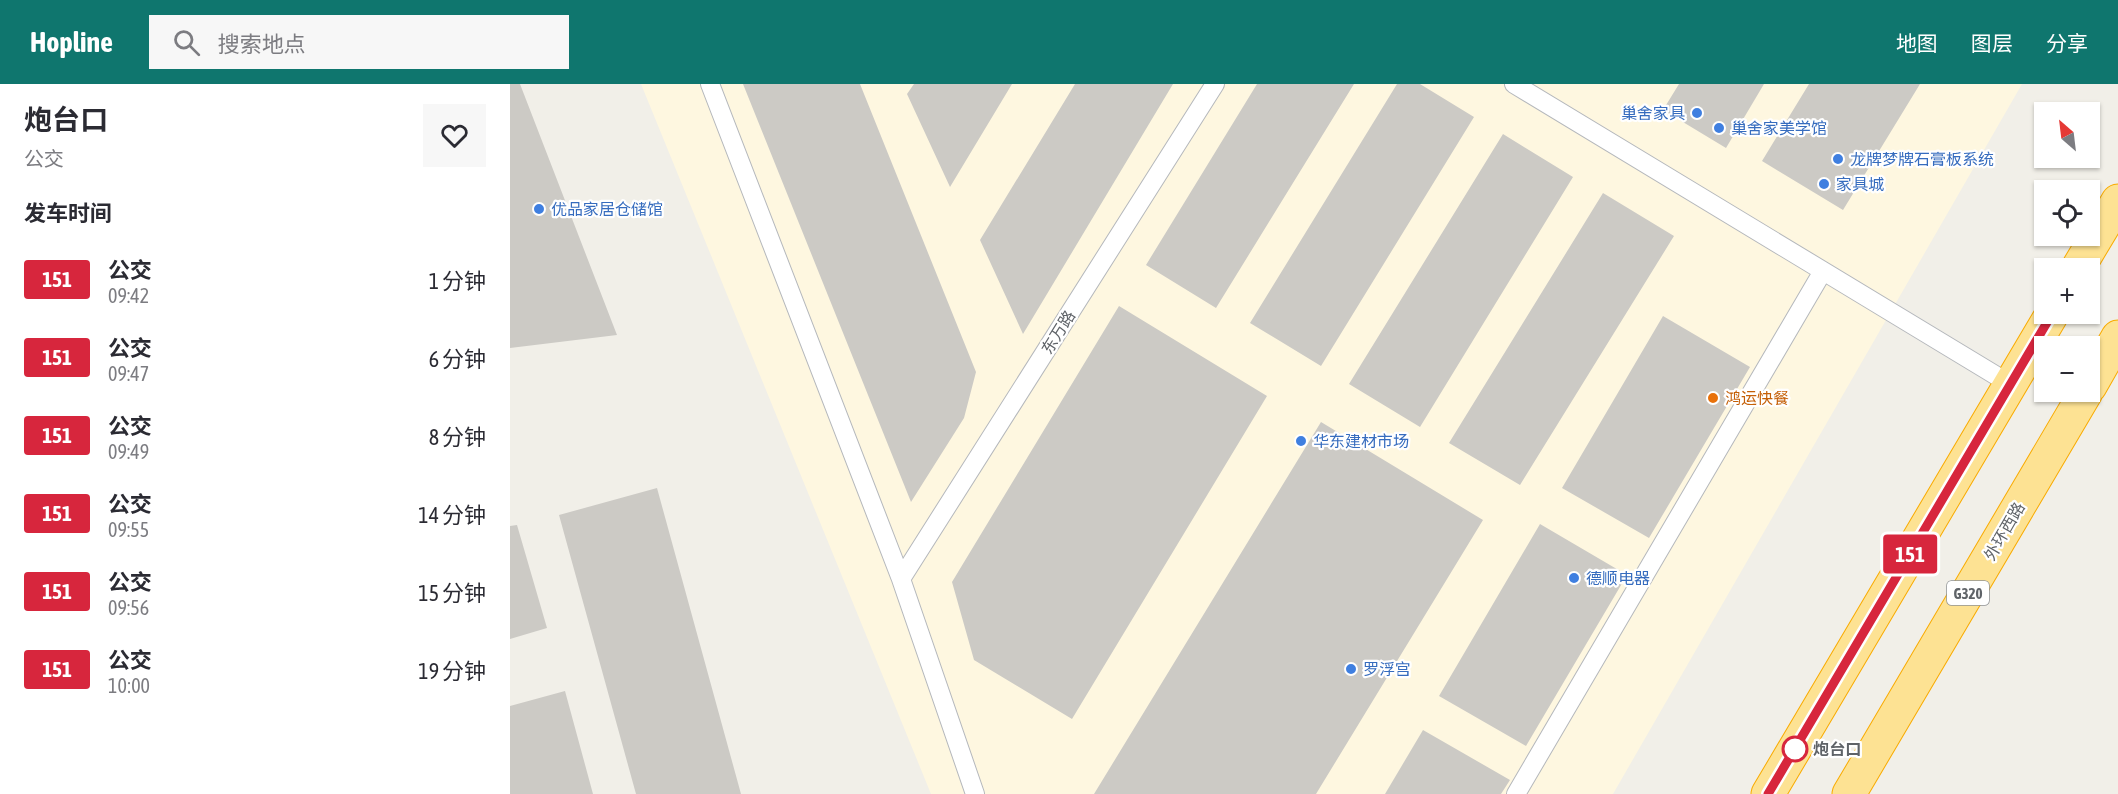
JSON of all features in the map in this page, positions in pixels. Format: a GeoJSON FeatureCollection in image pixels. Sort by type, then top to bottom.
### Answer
{"type":"FeatureCollection","features":[{"type":"Feature","properties":{"kind":"highway"},"geometry":{"type":"LineString","coordinates":[[2084,258],[2118,201]]}},
{"type":"Feature","properties":{"kind":"highway"},"geometry":{"type":"LineString","coordinates":[[1768,794],[2046,324]]}},
{"type":"Feature","properties":{"kind":"highway"},"geometry":{"type":"LineString","coordinates":[[2100,368],[2118,337]]}},
{"type":"Feature","properties":{"kind":"highway","name":"外环西路"},"geometry":{"type":"LineString","coordinates":[[1849,794],[2080,402]]}},
{"type":"Feature","properties":{"kind":"lane"},"geometry":{"type":"LineString","coordinates":[[710,84],[901,579],[975,794]]}},
{"type":"Feature","properties":{"kind":"lane","name":"东万路"},"geometry":{"type":"LineString","coordinates":[[901,579],[1215,84]]}},
{"type":"Feature","properties":{"kind":"lane"},"geometry":{"type":"LineString","coordinates":[[1514,84],[2010,384]]}},
{"type":"Feature","properties":{"kind":"lane"},"geometry":{"type":"LineString","coordinates":[[1516,794],[1823,271]]}},
{"type":"Feature","properties":{"kind":"shaded area","name":"华东建材市场"},"geometry":{"type":"Polygon","coordinates":[[[641,84],[2022,84],[1613,794],[931,794],[641,84]]]}},
{"type":"Feature","properties":{"kind":"building","name":"优品家居仓储馆"},"geometry":{"type":"Polygon","coordinates":[[[510,84],[520,84],[617,335],[510,348],[510,84]]]}},
{"type":"Feature","properties":{"kind":"building"},"geometry":{"type":"Polygon","coordinates":[[[743,84],[860,84],[976,372],[964,418],[911,502],[743,84]]]}},
{"type":"Feature","properties":{"kind":"building"},"geometry":{"type":"Polygon","coordinates":[[[914,84],[1012,84],[950,187],[907,94],[914,84]]]}},
{"type":"Feature","properties":{"kind":"building"},"geometry":{"type":"Polygon","coordinates":[[[1075,84],[1173,84],[1023,334],[980,240],[1075,84]]]}},
{"type":"Feature","properties":{"kind":"building"},"geometry":{"type":"Polygon","coordinates":[[[1257,84],[1354,84],[1216,308],[1146,265],[1257,84]]]}},
{"type":"Feature","properties":{"kind":"building"},"geometry":{"type":"Polygon","coordinates":[[[1397,84],[1420,84],[1474,117],[1321,366],[1250,323],[1397,84]]]}},
{"type":"Feature","properties":{"kind":"building"},"geometry":{"type":"Polygon","coordinates":[[[1679,84],[1764,84],[1726,148],[1663,110],[1679,84]]]}},
{"type":"Feature","properties":{"kind":"building"},"geometry":{"type":"Polygon","coordinates":[[[1809,84],[1920,84],[1843,210],[1762,161],[1809,84]]]}},
{"type":"Feature","properties":{"kind":"building"},"geometry":{"type":"Polygon","coordinates":[[[1503,134],[1573,177],[1420,427],[1349,384],[1503,134]]]}},
{"type":"Feature","properties":{"kind":"building"},"geometry":{"type":"Polygon","coordinates":[[[1603,193],[1674,236],[1520,485],[1449,443],[1603,193]]]}},
{"type":"Feature","properties":{"kind":"building"},"geometry":{"type":"Polygon","coordinates":[[[1119,306],[1267,396],[1072,719],[974,660],[952,582],[1119,306]]]}},
{"type":"Feature","properties":{"kind":"building"},"geometry":{"type":"Polygon","coordinates":[[[1663,316],[1750,367],[1649,538],[1562,488],[1663,316]]]}},
{"type":"Feature","properties":{"kind":"building"},"geometry":{"type":"Polygon","coordinates":[[[1321,422],[1483,520],[1316,794],[1094,794],[1321,422]]]}},
{"type":"Feature","properties":{"kind":"building"},"geometry":{"type":"Polygon","coordinates":[[[657,488],[741,794],[636,794],[559,515],[657,488]]]}},
{"type":"Feature","properties":{"kind":"building"},"geometry":{"type":"Polygon","coordinates":[[[1540,524],[1627,575],[1526,746],[1439,696],[1540,524]]]}},
{"type":"Feature","properties":{"kind":"building"},"geometry":{"type":"Polygon","coordinates":[[[517,525],[547,628],[510,639],[510,526],[517,525]]]}},
{"type":"Feature","properties":{"kind":"building"},"geometry":{"type":"Polygon","coordinates":[[[565,691],[593,794],[510,794],[510,706],[565,691]]]}},
{"type":"Feature","properties":{"kind":"building"},"geometry":{"type":"Polygon","coordinates":[[[1423,730],[1510,780],[1501,794],[1385,794],[1423,730]]]}},
{"type":"Feature","properties":{"kind":"bus line","name":"151"},"geometry":{"type":"LineString","coordinates":[[1768,794],[2046,324]]}},
{"type":"Feature","properties":{"kind":"place","name":"巢舍家具"},"geometry":{"type":"Point","coordinates":[1697,113]}},
{"type":"Feature","properties":{"kind":"place","name":"巢舍家美学馆"},"geometry":{"type":"Point","coordinates":[1719,128]}},
{"type":"Feature","properties":{"kind":"place","name":"龙牌梦牌石膏板系统"},"geometry":{"type":"Point","coordinates":[1838,159]}},
{"type":"Feature","properties":{"kind":"place","name":"家具城"},"geometry":{"type":"Point","coordinates":[1824,184]}},
{"type":"Feature","properties":{"kind":"place","name":"优品家居仓储馆"},"geometry":{"type":"Point","coordinates":[539,209]}},
{"type":"Feature","properties":{"kind":"place","name":"鸿运快餐"},"geometry":{"type":"Point","coordinates":[1713,398]}},
{"type":"Feature","properties":{"kind":"place","name":"华东建材市场"},"geometry":{"type":"Point","coordinates":[1301,441]}},
{"type":"Feature","properties":{"kind":"place","name":"德顺电器"},"geometry":{"type":"Point","coordinates":[1574,578]}},
{"type":"Feature","properties":{"kind":"place","name":"罗浮宫"},"geometry":{"type":"Point","coordinates":[1351,669]}},
{"type":"Feature","properties":{"kind":"place","name":"炮台口"},"geometry":{"type":"Point","coordinates":[1795,749]}}]}
